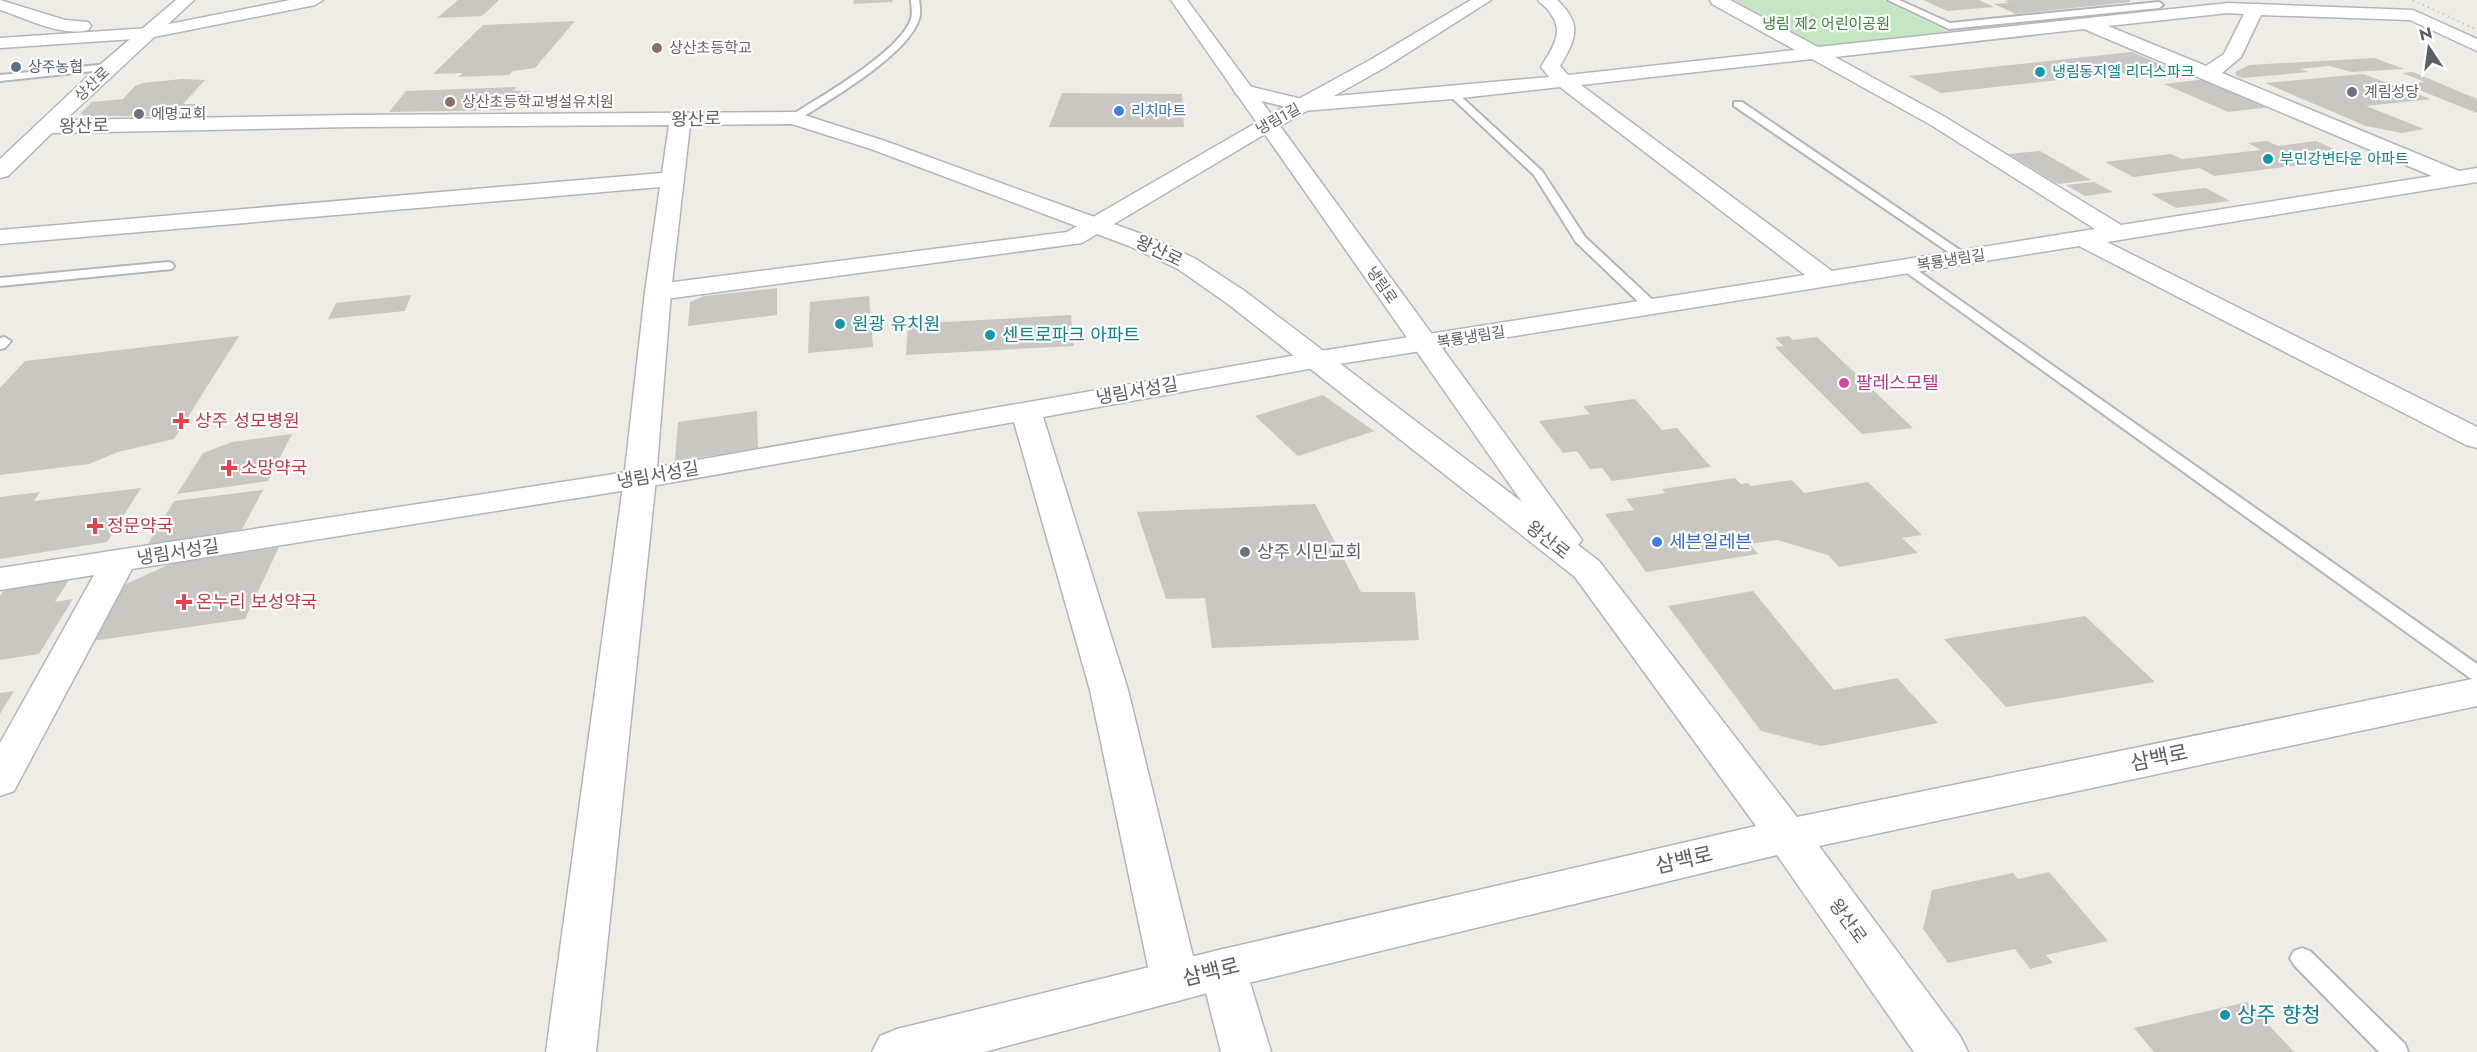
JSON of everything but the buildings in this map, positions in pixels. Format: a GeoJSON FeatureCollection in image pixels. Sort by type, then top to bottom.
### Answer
{"type":"FeatureCollection","features":[{"type":"Feature","properties":{"kind":"street","name":"상산로"},"geometry":{"type":"LineString","coordinates":[[0,171],[110,67],[186,0]]}},
{"type":"Feature","properties":{"kind":"street"},"geometry":{"type":"LineString","coordinates":[[0,43],[149,33],[315,0]]}},
{"type":"Feature","properties":{"kind":"street","name":"냉림로"},"geometry":{"type":"LineString","coordinates":[[1179,0],[1587,570]]}},
{"type":"Feature","properties":{"kind":"street","name":"냉림1길"},"geometry":{"type":"LineString","coordinates":[[658,292],[1072,238],[1268,124],[1377,64],[1483,0]]}},
{"type":"Feature","properties":{"kind":"street"},"geometry":{"type":"LineString","coordinates":[[1546,0],[1552,3],[1564,18],[1567,36],[1550,68],[1564,81],[1826,279]]}},
{"type":"Feature","properties":{"kind":"street"},"geometry":{"type":"LineString","coordinates":[[1718,0],[1938,121],[2116,232]]}},
{"type":"Feature","properties":{"kind":"street"},"geometry":{"type":"LineString","coordinates":[[0,4],[63,25],[149,33]]}},
{"type":"Feature","properties":{"kind":"street"},"geometry":{"type":"LineString","coordinates":[[1244,91],[1302,105],[1452,93],[2088,24],[2225,4],[2255,10],[2413,15],[2477,46]]}},
{"type":"Feature","properties":{"kind":"street"},"geometry":{"type":"LineString","coordinates":[[2208,74],[2232,57],[2255,10]]}},
{"type":"Feature","properties":{"kind":"street"},"geometry":{"type":"LineString","coordinates":[[2088,24],[2466,176],[2477,189]]}},
{"type":"Feature","properties":{"kind":"street","name":"왕산로"},"geometry":{"type":"LineString","coordinates":[[48,127],[350,121],[794,118],[878,145],[1094,224],[1187,264],[1237,298],[1587,570],[1787,836],[1943,1052]]}},
{"type":"Feature","properties":{"kind":"street"},"geometry":{"type":"LineString","coordinates":[[570,1052],[640,479],[658,292],[680,119]]}},
{"type":"Feature","properties":{"kind":"street","name":"복룡냉림길"},"geometry":{"type":"LineString","coordinates":[[1314,360],[2083,239],[2466,176]]}},
{"type":"Feature","properties":{"kind":"street"},"geometry":{"type":"LineString","coordinates":[[0,237],[673,179]]}},
{"type":"Feature","properties":{"kind":"street"},"geometry":{"type":"LineString","coordinates":[[2083,239],[2477,439]]}},
{"type":"Feature","properties":{"kind":"street","name":"냉림서성길"},"geometry":{"type":"LineString","coordinates":[[0,579],[640,479],[1314,360]]}},
{"type":"Feature","properties":{"kind":"street"},"geometry":{"type":"LineString","coordinates":[[1026,411],[1109,690],[1175,981]]}},
{"type":"Feature","properties":{"kind":"street"},"geometry":{"type":"LineString","coordinates":[[1491,437],[1509,482],[1509,509]]}},
{"type":"Feature","properties":{"kind":"street"},"geometry":{"type":"LineString","coordinates":[[0,780],[119,561]]}},
{"type":"Feature","properties":{"kind":"street","name":"삼백로"},"geometry":{"type":"LineString","coordinates":[[897,1052],[1223,969],[1787,836],[2477,692]]}},
{"type":"Feature","properties":{"kind":"street"},"geometry":{"type":"LineString","coordinates":[[1223,969],[1246,1052]]}},
{"type":"Feature","properties":{"kind":"lane"},"geometry":{"type":"LineString","coordinates":[[794,118],[865,72],[895,46],[915,21],[915,0]]}},
{"type":"Feature","properties":{"kind":"lane"},"geometry":{"type":"LineString","coordinates":[[1892,0],[1949,26],[2159,5]]}},
{"type":"Feature","properties":{"kind":"lane"},"geometry":{"type":"LineString","coordinates":[[0,78],[110,67]]}},
{"type":"Feature","properties":{"kind":"lane"},"geometry":{"type":"LineString","coordinates":[[1452,93],[1538,173],[1580,239],[1652,307]]}},
{"type":"Feature","properties":{"kind":"lane"},"geometry":{"type":"LineString","coordinates":[[1738,104],[1964,257]]}},
{"type":"Feature","properties":{"kind":"lane"},"geometry":{"type":"LineString","coordinates":[[0,282],[168,266]]}},
{"type":"Feature","properties":{"kind":"lane"},"geometry":{"type":"LineString","coordinates":[[1907,267],[2477,673]]}},
{"type":"Feature","properties":{"kind":"lane"},"geometry":{"type":"LineString","coordinates":[[2302,958],[2396,1052]]}},
{"type":"Feature","properties":{"kind":"green space","name":"냉림 제2 어린이공원"},"geometry":{"type":"Polygon","coordinates":[[[1734,0],[1883,0],[1954,35],[1823,49],[1734,0]]]}},
{"type":"Feature","properties":{"kind":"railway"},"geometry":{"type":"LineString","coordinates":[[2413,0],[2477,30]]}},
{"type":"Feature","properties":{"kind":"place","name":"상산초등학교"},"geometry":{"type":"Point","coordinates":[657,48]}},
{"type":"Feature","properties":{"kind":"place","name":"상주농협"},"geometry":{"type":"Point","coordinates":[16,67]}},
{"type":"Feature","properties":{"kind":"place","name":"냉림동지엘 리더스파크"},"geometry":{"type":"Point","coordinates":[2040,72]}},
{"type":"Feature","properties":{"kind":"place","name":"계림성당"},"geometry":{"type":"Point","coordinates":[2352,92]}},
{"type":"Feature","properties":{"kind":"place","name":"상산초등학교병설유치원"},"geometry":{"type":"Point","coordinates":[450,102]}},
{"type":"Feature","properties":{"kind":"place","name":"리치마트"},"geometry":{"type":"Point","coordinates":[1119,111]}},
{"type":"Feature","properties":{"kind":"place","name":"에명교회"},"geometry":{"type":"Point","coordinates":[139,114]}},
{"type":"Feature","properties":{"kind":"place","name":"부민강변타운 아파트"},"geometry":{"type":"Point","coordinates":[2268,159]}},
{"type":"Feature","properties":{"kind":"place","name":"원광 유치원"},"geometry":{"type":"Point","coordinates":[840,324]}},
{"type":"Feature","properties":{"kind":"place","name":"센트로파크 아파트"},"geometry":{"type":"Point","coordinates":[990,335]}},
{"type":"Feature","properties":{"kind":"place","name":"팔레스모텔"},"geometry":{"type":"Point","coordinates":[1844,383]}},
{"type":"Feature","properties":{"kind":"place","name":"상주 성모병원"},"geometry":{"type":"Point","coordinates":[181,421]}},
{"type":"Feature","properties":{"kind":"place","name":"소망약국"},"geometry":{"type":"Point","coordinates":[229,468]}},
{"type":"Feature","properties":{"kind":"place","name":"정문약국"},"geometry":{"type":"Point","coordinates":[95,526]}},
{"type":"Feature","properties":{"kind":"place","name":"세븐일레븐"},"geometry":{"type":"Point","coordinates":[1657,542]}},
{"type":"Feature","properties":{"kind":"place","name":"상주 시민교회"},"geometry":{"type":"Point","coordinates":[1245,552]}},
{"type":"Feature","properties":{"kind":"place","name":"온누리 보성약국"},"geometry":{"type":"Point","coordinates":[184,602]}},
{"type":"Feature","properties":{"kind":"place","name":"상주 향청"},"geometry":{"type":"Point","coordinates":[2225,1015]}}]}
